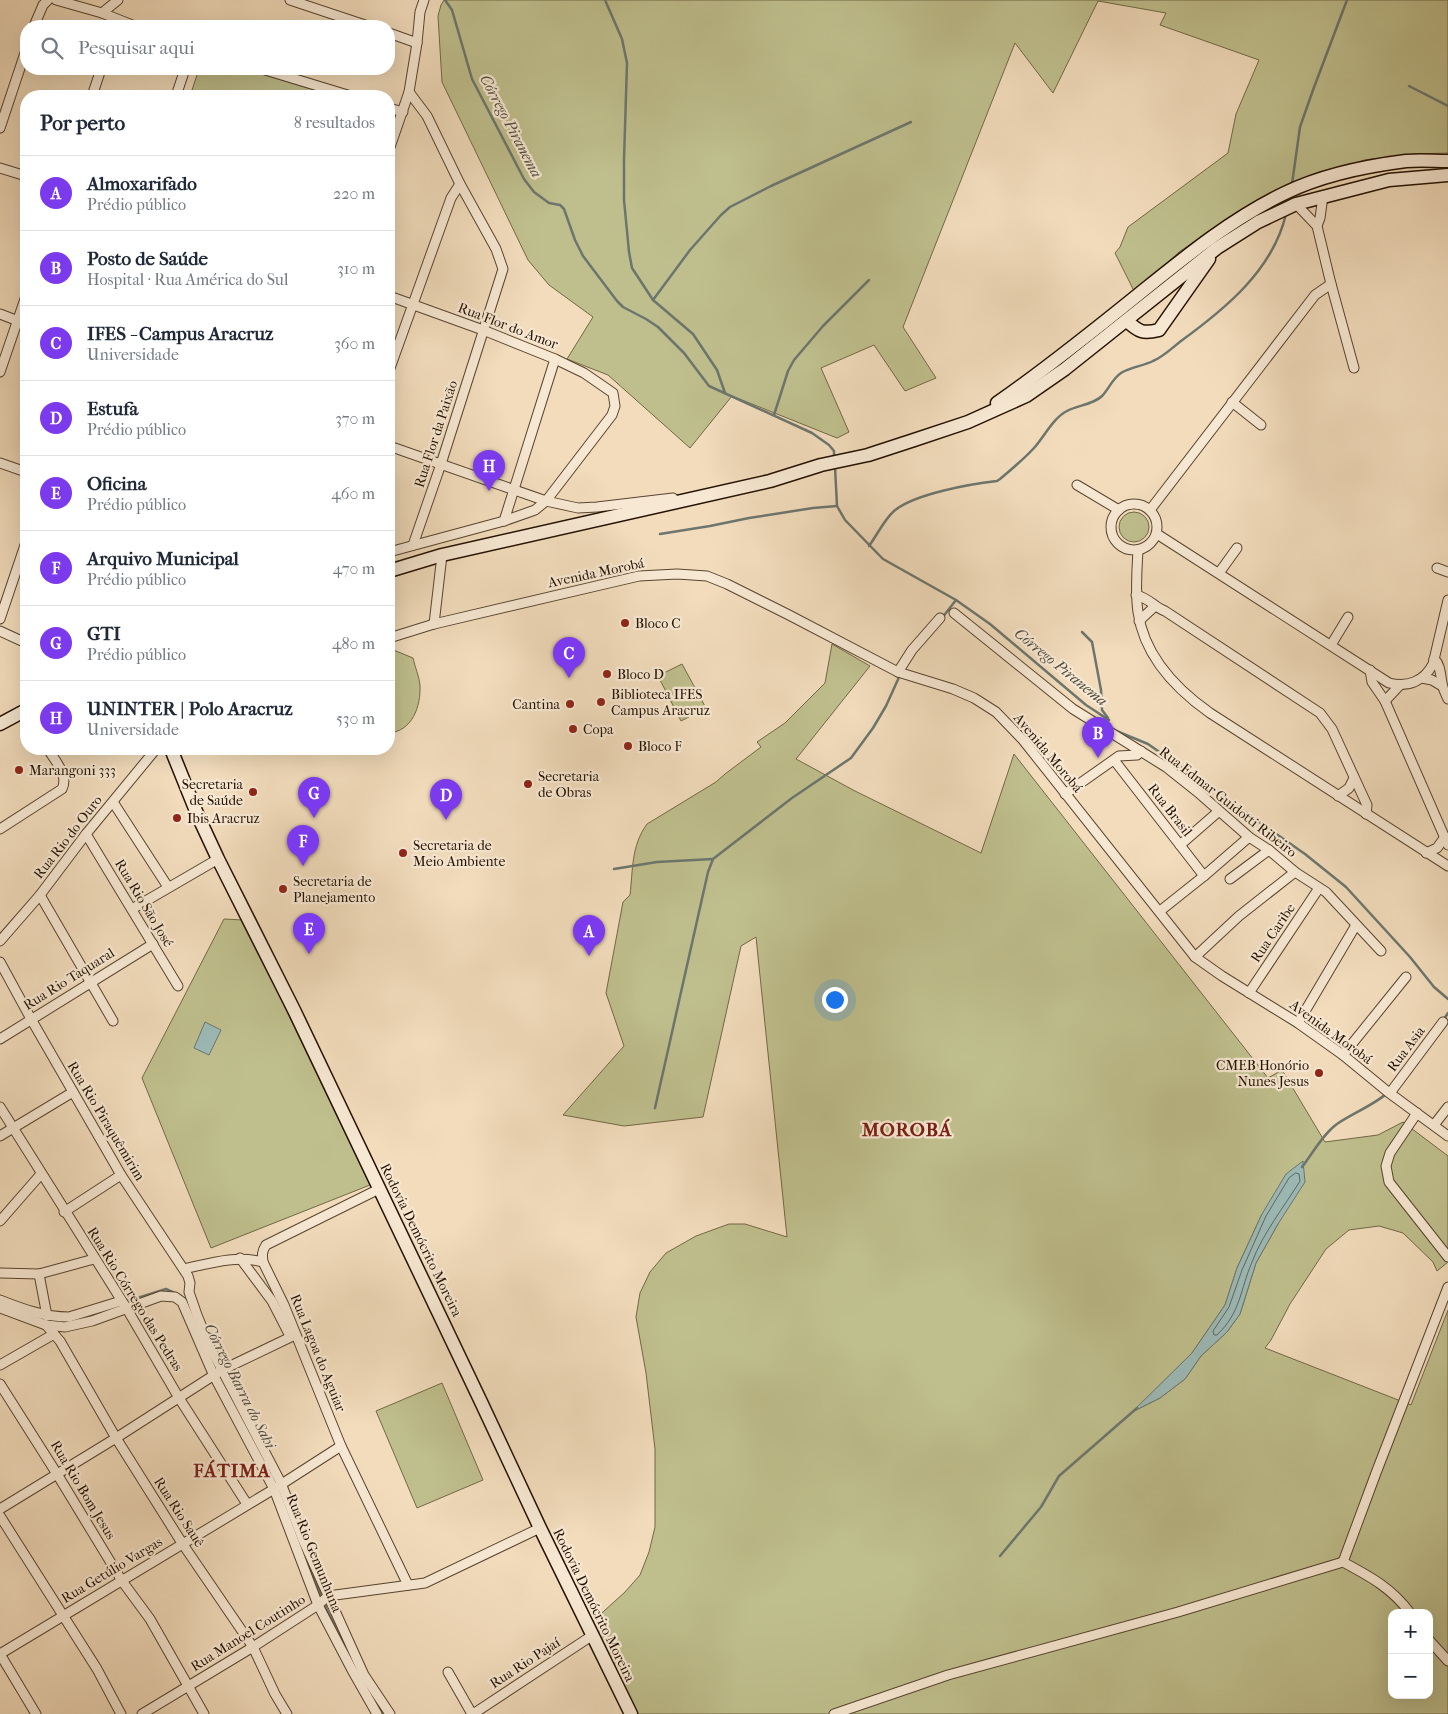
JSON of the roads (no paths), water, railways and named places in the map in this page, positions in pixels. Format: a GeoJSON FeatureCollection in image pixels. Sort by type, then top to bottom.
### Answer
{"type":"FeatureCollection","features":[{"type":"Feature","properties":{"kind":"main road"},"geometry":{"type":"LineString","coordinates":[[968,422],[1028,381],[1201,244],[1251,212],[1286,193],[1340,173],[1407,161],[1448,161]]}},
{"type":"Feature","properties":{"kind":"main road"},"geometry":{"type":"LineString","coordinates":[[395,569],[442,555],[770,481],[821,465],[868,455],[968,422],[1026,396],[1127,322],[1217,248],[1258,222],[1296,204],[1323,196],[1389,180],[1448,175]]}},
{"type":"Feature","properties":{"kind":"main road"},"geometry":{"type":"LineString","coordinates":[[1161,276],[1126,315],[1127,322],[1138,331],[1149,332],[1159,330],[1217,248]]}},
{"type":"Feature","properties":{"kind":"main road"},"geometry":{"type":"LineString","coordinates":[[0,724],[20,715]]}},
{"type":"Feature","properties":{"kind":"main road","name":"Rodovia Demócrito Moreira"},"geometry":{"type":"LineString","coordinates":[[166,755],[183,778]]}},
{"type":"Feature","properties":{"kind":"main road","name":"Rodovia Demócrito Moreira"},"geometry":{"type":"LineString","coordinates":[[173,755],[218,859],[294,1010],[540,1528],[631,1714]]}},
{"type":"Feature","properties":{"kind":"street"},"geometry":{"type":"LineString","coordinates":[[37,20],[43,5],[48,0]]}},
{"type":"Feature","properties":{"kind":"street"},"geometry":{"type":"LineString","coordinates":[[56,0],[102,13],[112,20]]}},
{"type":"Feature","properties":{"kind":"street"},"geometry":{"type":"LineString","coordinates":[[102,13],[118,0]]}},
{"type":"Feature","properties":{"kind":"street"},"geometry":{"type":"LineString","coordinates":[[290,0],[350,20]]}},
{"type":"Feature","properties":{"kind":"street"},"geometry":{"type":"LineString","coordinates":[[395,134],[409,92],[418,43],[420,12],[424,0]]}},
{"type":"Feature","properties":{"kind":"street"},"geometry":{"type":"LineString","coordinates":[[395,35],[418,43]]}},
{"type":"Feature","properties":{"kind":"street"},"geometry":{"type":"LineString","coordinates":[[0,128],[20,68]]}},
{"type":"Feature","properties":{"kind":"street"},"geometry":{"type":"LineString","coordinates":[[94,90],[99,75]]}},
{"type":"Feature","properties":{"kind":"street"},"geometry":{"type":"LineString","coordinates":[[178,90],[183,75]]}},
{"type":"Feature","properties":{"kind":"street"},"geometry":{"type":"LineString","coordinates":[[282,75],[331,90]]}},
{"type":"Feature","properties":{"kind":"street","name":"Rua Flor da Paixão"},"geometry":{"type":"LineString","coordinates":[[409,92],[427,116],[460,184],[496,249],[503,269],[441,464],[412,545]]}},
{"type":"Feature","properties":{"kind":"street"},"geometry":{"type":"LineString","coordinates":[[395,110],[403,112]]}},
{"type":"Feature","properties":{"kind":"street"},"geometry":{"type":"LineString","coordinates":[[0,168],[20,174]]}},
{"type":"Feature","properties":{"kind":"street"},"geometry":{"type":"LineString","coordinates":[[395,354],[451,198],[460,184]]}},
{"type":"Feature","properties":{"kind":"street"},"geometry":{"type":"LineString","coordinates":[[1317,226],[1323,196]]}},
{"type":"Feature","properties":{"kind":"street"},"geometry":{"type":"LineString","coordinates":[[1296,204],[1317,226],[1354,368]]}},
{"type":"Feature","properties":{"kind":"street"},"geometry":{"type":"LineString","coordinates":[[1150,510],[1315,295],[1331,284]]}},
{"type":"Feature","properties":{"kind":"street","name":"Rua Flor do Amor"},"geometry":{"type":"LineString","coordinates":[[395,298],[555,359],[584,373],[612,393],[615,406],[612,415],[546,501]]}},
{"type":"Feature","properties":{"kind":"street"},"geometry":{"type":"LineString","coordinates":[[0,314],[20,321]]}},
{"type":"Feature","properties":{"kind":"street"},"geometry":{"type":"LineString","coordinates":[[0,372],[20,327]]}},
{"type":"Feature","properties":{"kind":"street"},"geometry":{"type":"LineString","coordinates":[[504,521],[555,359]]}},
{"type":"Feature","properties":{"kind":"street"},"geometry":{"type":"LineString","coordinates":[[1232,402],[1261,425]]}},
{"type":"Feature","properties":{"kind":"street"},"geometry":{"type":"LineString","coordinates":[[395,448],[546,501],[578,508],[673,498],[682,501]]}},
{"type":"Feature","properties":{"kind":"street"},"geometry":{"type":"LineString","coordinates":[[0,463],[20,470]]}},
{"type":"Feature","properties":{"kind":"street"},"geometry":{"type":"LineString","coordinates":[[1077,485],[1119,510]]}},
{"type":"Feature","properties":{"kind":"street"},"geometry":{"type":"LineString","coordinates":[[395,550],[504,521],[535,510],[546,501]]}},
{"type":"Feature","properties":{"kind":"street"},"geometry":{"type":"LineString","coordinates":[[1137,504],[1150,510],[1157,521],[1157,534],[1150,545],[1138,550],[1125,548],[1114,540],[1111,528],[1112,521],[1119,510],[1124,506],[1137,504]]}},
{"type":"Feature","properties":{"kind":"street"},"geometry":{"type":"LineString","coordinates":[[1157,534],[1389,683],[1400,685],[1411,683],[1422,678],[1430,669],[1448,600]]}},
{"type":"Feature","properties":{"kind":"street"},"geometry":{"type":"LineString","coordinates":[[1220,573],[1237,548]]}},
{"type":"Feature","properties":{"kind":"street"},"geometry":{"type":"LineString","coordinates":[[1138,550],[1136,595],[1140,621],[1151,651],[1168,676],[1188,696],[1210,713],[1448,866]]}},
{"type":"Feature","properties":{"kind":"street"},"geometry":{"type":"LineString","coordinates":[[434,624],[442,555]]}},
{"type":"Feature","properties":{"kind":"street"},"geometry":{"type":"LineString","coordinates":[[0,619],[20,564]]}},
{"type":"Feature","properties":{"kind":"street"},"geometry":{"type":"LineString","coordinates":[[1437,568],[1448,572]]}},
{"type":"Feature","properties":{"kind":"street","name":"Avenida Morobá"},"geometry":{"type":"LineString","coordinates":[[395,636],[434,624],[639,576],[677,574],[707,576],[789,614],[898,672],[953,688],[974,698],[996,712],[1023,740],[1195,956],[1222,976],[1298,1022],[1448,1136]]}},
{"type":"Feature","properties":{"kind":"street"},"geometry":{"type":"LineString","coordinates":[[1136,595],[1151,601],[1154,607],[1165,612],[1320,713],[1332,730],[1367,805],[1366,814]]}},
{"type":"Feature","properties":{"kind":"street"},"geometry":{"type":"LineString","coordinates":[[1140,621],[1154,607]]}},
{"type":"Feature","properties":{"kind":"street","name":"Rua Edmar Guidotti Ribeiro"},"geometry":{"type":"LineString","coordinates":[[954,613],[1072,709],[1166,767],[1249,837],[1269,850],[1295,872],[1326,892],[1381,951]]}},
{"type":"Feature","properties":{"kind":"street"},"geometry":{"type":"LineString","coordinates":[[1332,645],[1348,617]]}},
{"type":"Feature","properties":{"kind":"street"},"geometry":{"type":"LineString","coordinates":[[898,672],[912,650],[940,618]]}},
{"type":"Feature","properties":{"kind":"street"},"geometry":{"type":"LineString","coordinates":[[0,631],[20,640]]}},
{"type":"Feature","properties":{"kind":"street"},"geometry":{"type":"LineString","coordinates":[[1434,659],[1438,662],[1442,686],[1448,699]]}},
{"type":"Feature","properties":{"kind":"street"},"geometry":{"type":"LineString","coordinates":[[1370,670],[1372,682],[1385,701],[1446,841],[1426,853]]}},
{"type":"Feature","properties":{"kind":"street"},"geometry":{"type":"LineString","coordinates":[[1422,678],[1442,686]]}},
{"type":"Feature","properties":{"kind":"street"},"geometry":{"type":"LineString","coordinates":[[1385,701],[1400,685]]}},
{"type":"Feature","properties":{"kind":"street"},"geometry":{"type":"LineString","coordinates":[[1065,794],[1119,756],[1137,755],[1141,751]]}},
{"type":"Feature","properties":{"kind":"street"},"geometry":{"type":"LineString","coordinates":[[0,829],[57,793],[65,782],[64,775],[52,755]]}},
{"type":"Feature","properties":{"kind":"street","name":"Rua Rio do Ouro"},"geometry":{"type":"LineString","coordinates":[[0,941],[40,895],[86,834],[151,755]]}},
{"type":"Feature","properties":{"kind":"street","name":"Rua Brasil"},"geometry":{"type":"LineString","coordinates":[[1114,760],[1204,876]]}},
{"type":"Feature","properties":{"kind":"street"},"geometry":{"type":"LineString","coordinates":[[1338,796],[1348,788],[1354,778]]}},
{"type":"Feature","properties":{"kind":"street"},"geometry":{"type":"LineString","coordinates":[[113,802],[168,888]]}},
{"type":"Feature","properties":{"kind":"street"},"geometry":{"type":"LineString","coordinates":[[1180,845],[1220,811]]}},
{"type":"Feature","properties":{"kind":"street","name":"Rua Rio São José"},"geometry":{"type":"LineString","coordinates":[[86,834],[178,986]]}},
{"type":"Feature","properties":{"kind":"street"},"geometry":{"type":"LineString","coordinates":[[1160,911],[1249,837]]}},
{"type":"Feature","properties":{"kind":"street"},"geometry":{"type":"LineString","coordinates":[[1230,879],[1269,850]]}},
{"type":"Feature","properties":{"kind":"street"},"geometry":{"type":"LineString","coordinates":[[132,909],[218,859]]}},
{"type":"Feature","properties":{"kind":"street"},"geometry":{"type":"LineString","coordinates":[[1195,956],[1239,916],[1295,872]]}},
{"type":"Feature","properties":{"kind":"street","name":"Rua Caribe"},"geometry":{"type":"LineString","coordinates":[[1249,993],[1319,888]]}},
{"type":"Feature","properties":{"kind":"street"},"geometry":{"type":"LineString","coordinates":[[40,895],[113,1021]]}},
{"type":"Feature","properties":{"kind":"street"},"geometry":{"type":"LineString","coordinates":[[1298,1022],[1356,925]]}},
{"type":"Feature","properties":{"kind":"street","name":"Rua Rio Taquaral"},"geometry":{"type":"LineString","coordinates":[[0,1039],[153,944]]}},
{"type":"Feature","properties":{"kind":"street","name":"Rua Rio Piraquêmirim"},"geometry":{"type":"LineString","coordinates":[[0,962],[121,1176],[184,1269],[190,1283],[189,1292]]}},
{"type":"Feature","properties":{"kind":"street"},"geometry":{"type":"LineString","coordinates":[[1343,1055],[1406,977]]}},
{"type":"Feature","properties":{"kind":"street","name":"Rua Asia"},"geometry":{"type":"LineString","coordinates":[[1390,1093],[1443,1022]]}},
{"type":"Feature","properties":{"kind":"street"},"geometry":{"type":"LineString","coordinates":[[0,1136],[73,1092]]}},
{"type":"Feature","properties":{"kind":"street","name":"Rua Rio Córrego das Pedras"},"geometry":{"type":"LineString","coordinates":[[0,1107],[94,1260],[127,1309],[179,1398],[247,1504]]}},
{"type":"Feature","properties":{"kind":"street"},"geometry":{"type":"LineString","coordinates":[[1434,1125],[1448,1107]]}},
{"type":"Feature","properties":{"kind":"street"},"geometry":{"type":"LineString","coordinates":[[1417,1112],[1390,1153],[1386,1166],[1389,1182],[1448,1257]]}},
{"type":"Feature","properties":{"kind":"street"},"geometry":{"type":"LineString","coordinates":[[0,1221],[41,1174]]}},
{"type":"Feature","properties":{"kind":"street"},"geometry":{"type":"LineString","coordinates":[[64,1212],[121,1176]]}},
{"type":"Feature","properties":{"kind":"street"},"geometry":{"type":"LineString","coordinates":[[184,1269],[240,1258],[263,1262],[263,1250],[266,1245],[380,1189]]}},
{"type":"Feature","properties":{"kind":"street"},"geometry":{"type":"LineString","coordinates":[[0,1509],[218,1373],[293,1336],[272,1301],[240,1258]]}},
{"type":"Feature","properties":{"kind":"street"},"geometry":{"type":"LineString","coordinates":[[0,1273],[39,1274],[94,1260]]}},
{"type":"Feature","properties":{"kind":"street","name":"Rua Lagoa do Aguiar"},"geometry":{"type":"LineString","coordinates":[[263,1262],[284,1305],[293,1336],[341,1446],[408,1586]]}},
{"type":"Feature","properties":{"kind":"street"},"geometry":{"type":"LineString","coordinates":[[39,1274],[47,1320]]}},
{"type":"Feature","properties":{"kind":"street"},"geometry":{"type":"LineString","coordinates":[[1343,1562],[1448,1287]]}},
{"type":"Feature","properties":{"kind":"street","name":"Rua Rio Gemunhuna"},"geometry":{"type":"LineString","coordinates":[[189,1292],[218,1373]]}},
{"type":"Feature","properties":{"kind":"street","name":"Rua Rio Gemunhuna"},"geometry":{"type":"LineString","coordinates":[[0,1308],[47,1320],[65,1327],[92,1321],[161,1296],[175,1297],[182,1302],[290,1509],[364,1675],[390,1714]]}},
{"type":"Feature","properties":{"kind":"street","name":"Rua Rio Gemunhuna"},"geometry":{"type":"LineString","coordinates":[[0,1300],[47,1320],[69,1317],[121,1301]]}},
{"type":"Feature","properties":{"kind":"street","name":"Rua Rio Sauê"},"geometry":{"type":"LineString","coordinates":[[47,1320],[116,1438],[182,1543],[253,1647],[270,1686],[287,1714]]}},
{"type":"Feature","properties":{"kind":"street"},"geometry":{"type":"LineString","coordinates":[[0,1366],[54,1334]]}},
{"type":"Feature","properties":{"kind":"street","name":"Rua Rio Bom Jesus"},"geometry":{"type":"LineString","coordinates":[[0,1384],[58,1474],[122,1581],[150,1619],[204,1714]]}},
{"type":"Feature","properties":{"kind":"street","name":"Rua Getúlio Vargas"},"geometry":{"type":"LineString","coordinates":[[0,1654],[341,1446]]}},
{"type":"Feature","properties":{"kind":"street","name":"Rua Rio Gemunhuna"},"geometry":{"type":"LineString","coordinates":[[278,1486],[318,1605],[376,1714]]}},
{"type":"Feature","properties":{"kind":"street"},"geometry":{"type":"LineString","coordinates":[[0,1516],[64,1615],[97,1669],[121,1714]]}},
{"type":"Feature","properties":{"kind":"street"},"geometry":{"type":"LineString","coordinates":[[328,1596],[426,1583],[540,1528]]}},
{"type":"Feature","properties":{"kind":"street"},"geometry":{"type":"LineString","coordinates":[[834,1714],[948,1676],[1178,1612],[1343,1562],[1380,1582],[1394,1593],[1407,1609]]}},
{"type":"Feature","properties":{"kind":"street","name":"Rua Manoel Coutinho"},"geometry":{"type":"LineString","coordinates":[[142,1714],[253,1647],[318,1605],[328,1596]]}},
{"type":"Feature","properties":{"kind":"street","name":"Rua Rio Pajaí"},"geometry":{"type":"LineString","coordinates":[[472,1714],[592,1635]]}},
{"type":"Feature","properties":{"kind":"street"},"geometry":{"type":"LineString","coordinates":[[1433,1644],[1448,1661]]}},
{"type":"Feature","properties":{"kind":"street"},"geometry":{"type":"LineString","coordinates":[[0,1654],[36,1714]]}},
{"type":"Feature","properties":{"kind":"street"},"geometry":{"type":"LineString","coordinates":[[448,1672],[472,1714]]}},
{"type":"Feature","properties":{"kind":"water"},"geometry":{"type":"Polygon","coordinates":[[[205,1022],[221,1030],[209,1055],[194,1048],[205,1022]]]}},
{"type":"Feature","properties":{"kind":"water"},"geometry":{"type":"Polygon","coordinates":[[[1303,1161],[1305,1182],[1256,1263],[1240,1314],[1227,1332],[1201,1356],[1185,1379],[1160,1398],[1132,1412],[1192,1353],[1225,1305],[1237,1268],[1262,1214],[1286,1174],[1303,1161]]]}},
{"type":"Feature","properties":{"kind":"waterway","name":"Córrego Piranema"},"geometry":{"type":"LineString","coordinates":[[445,0],[452,10],[472,79],[524,179],[534,192],[549,203],[560,205],[564,209],[583,256],[617,301],[623,307],[658,327],[684,353],[709,386],[812,433],[829,445],[834,451],[834,459]]}},
{"type":"Feature","properties":{"kind":"waterway"},"geometry":{"type":"LineString","coordinates":[[605,0],[622,39],[627,63],[624,200],[632,268],[653,300],[693,334],[717,370],[725,393]]}},
{"type":"Feature","properties":{"kind":"waterway"},"geometry":{"type":"LineString","coordinates":[[1292,184],[1300,127],[1347,0]]}},
{"type":"Feature","properties":{"kind":"waterway"},"geometry":{"type":"LineString","coordinates":[[1409,86],[1448,106]]}},
{"type":"Feature","properties":{"kind":"waterway"},"geometry":{"type":"LineString","coordinates":[[653,300],[690,250],[730,207],[771,186],[911,122]]}},
{"type":"Feature","properties":{"kind":"waterway"},"geometry":{"type":"LineString","coordinates":[[869,546],[890,515],[903,505],[943,491],[997,481],[1038,444],[1062,414],[1098,399],[1121,373],[1160,357],[1214,316],[1230,302],[1259,270],[1280,234],[1286,214]]}},
{"type":"Feature","properties":{"kind":"waterway"},"geometry":{"type":"LineString","coordinates":[[774,415],[788,371],[794,360],[823,326],[869,280]]}},
{"type":"Feature","properties":{"kind":"waterway","name":"Córrego Piranema"},"geometry":{"type":"LineString","coordinates":[[835,467],[837,506],[845,520],[883,559],[956,600],[990,624],[1086,705],[1109,720]]}},
{"type":"Feature","properties":{"kind":"waterway"},"geometry":{"type":"LineString","coordinates":[[660,534],[749,518],[837,506]]}},
{"type":"Feature","properties":{"kind":"waterway"},"geometry":{"type":"LineString","coordinates":[[942,618],[956,600]]}},
{"type":"Feature","properties":{"kind":"waterway"},"geometry":{"type":"LineString","coordinates":[[1082,632],[1092,642],[1101,690],[1102,710],[1108,718]]}},
{"type":"Feature","properties":{"kind":"waterway"},"geometry":{"type":"LineString","coordinates":[[655,1108],[708,872],[713,859],[792,798],[851,758],[886,706],[900,675]]}},
{"type":"Feature","properties":{"kind":"waterway","name":"Córrego Piranema"},"geometry":{"type":"LineString","coordinates":[[1114,730],[1148,744],[1305,854],[1346,887],[1410,957],[1434,987],[1448,999]]}},
{"type":"Feature","properties":{"kind":"waterway"},"geometry":{"type":"LineString","coordinates":[[614,869],[657,862],[713,859]]}},
{"type":"Feature","properties":{"kind":"waterway"},"geometry":{"type":"LineString","coordinates":[[1444,1019],[1448,1013]]}},
{"type":"Feature","properties":{"kind":"waterway"},"geometry":{"type":"LineString","coordinates":[[1302,1167],[1332,1128],[1387,1093]]}},
{"type":"Feature","properties":{"kind":"waterway","name":"Córrego Barra do Sahi"},"geometry":{"type":"LineString","coordinates":[[125,1302],[166,1289],[184,1299]]}},
{"type":"Feature","properties":{"kind":"waterway","name":"Córrego Barra do Sahi"},"geometry":{"type":"LineString","coordinates":[[71,1320],[79,1320],[99,1312]]}},
{"type":"Feature","properties":{"kind":"waterway"},"geometry":{"type":"LineString","coordinates":[[1000,1556],[1041,1507],[1059,1476],[1137,1408]]}},
{"type":"Feature","properties":{"kind":"waterway","name":"Córrego Barra do Sahi"},"geometry":{"type":"LineString","coordinates":[[292,1525],[327,1610],[357,1671]]}},
{"type":"Feature","properties":{"kind":"waterway","name":"Córrego Barra do Sahi"},"geometry":{"type":"LineString","coordinates":[[374,1699],[384,1714]]}},
{"type":"Feature","properties":{"kind":"place","name":"UNINTER | Polo Aracruz"},"geometry":{"type":"Point","coordinates":[489,491]}},
{"type":"Feature","properties":{"kind":"place","name":"Bloco C"},"geometry":{"type":"Point","coordinates":[625,623]}},
{"type":"Feature","properties":{"kind":"place","name":"Bloco D"},"geometry":{"type":"Point","coordinates":[607,674]}},
{"type":"Feature","properties":{"kind":"place","name":"IFES - Campus Aracruz"},"geometry":{"type":"Point","coordinates":[569,678]}},
{"type":"Feature","properties":{"kind":"place","name":"Biblioteca IFES Campus Aracruz"},"geometry":{"type":"Point","coordinates":[601,702]}},
{"type":"Feature","properties":{"kind":"place","name":"Cantina"},"geometry":{"type":"Point","coordinates":[570,704]}},
{"type":"Feature","properties":{"kind":"place","name":"Copa"},"geometry":{"type":"Point","coordinates":[573,729]}},
{"type":"Feature","properties":{"kind":"place","name":"Bloco F"},"geometry":{"type":"Point","coordinates":[628,746]}},
{"type":"Feature","properties":{"kind":"place","name":"Posto de Saúde"},"geometry":{"type":"Point","coordinates":[1098,758]}},
{"type":"Feature","properties":{"kind":"place","name":"Marangoni 333"},"geometry":{"type":"Point","coordinates":[19,770]}},
{"type":"Feature","properties":{"kind":"place","name":"Secretaria de Obras"},"geometry":{"type":"Point","coordinates":[528,784]}},
{"type":"Feature","properties":{"kind":"place","name":"Secretaria de Saúde"},"geometry":{"type":"Point","coordinates":[253,792]}},
{"type":"Feature","properties":{"kind":"place","name":"Ibis Aracruz"},"geometry":{"type":"Point","coordinates":[177,818]}},
{"type":"Feature","properties":{"kind":"place","name":"GTI"},"geometry":{"type":"Point","coordinates":[314,818]}},
{"type":"Feature","properties":{"kind":"place","name":"Estufa"},"geometry":{"type":"Point","coordinates":[446,820]}},
{"type":"Feature","properties":{"kind":"place","name":"Secretaria de Meio Ambiente"},"geometry":{"type":"Point","coordinates":[403,853]}},
{"type":"Feature","properties":{"kind":"place","name":"Arquivo Municipal"},"geometry":{"type":"Point","coordinates":[303,866]}},
{"type":"Feature","properties":{"kind":"place","name":"Secretaria de Planejamento"},"geometry":{"type":"Point","coordinates":[283,889]}},
{"type":"Feature","properties":{"kind":"place","name":"Oficina"},"geometry":{"type":"Point","coordinates":[309,954]}},
{"type":"Feature","properties":{"kind":"place","name":"Almoxarifado"},"geometry":{"type":"Point","coordinates":[589,956]}},
{"type":"Feature","properties":{"kind":"place","name":"CMEB Honório Nunes Jesus"},"geometry":{"type":"Point","coordinates":[1319,1073]}},
{"type":"Feature","properties":{"kind":"district","name":"MOROBÁ"},"geometry":{"type":"Point","coordinates":[907,1130]}},
{"type":"Feature","properties":{"kind":"district","name":"FÁTIMA"},"geometry":{"type":"Point","coordinates":[232,1471]}}]}
